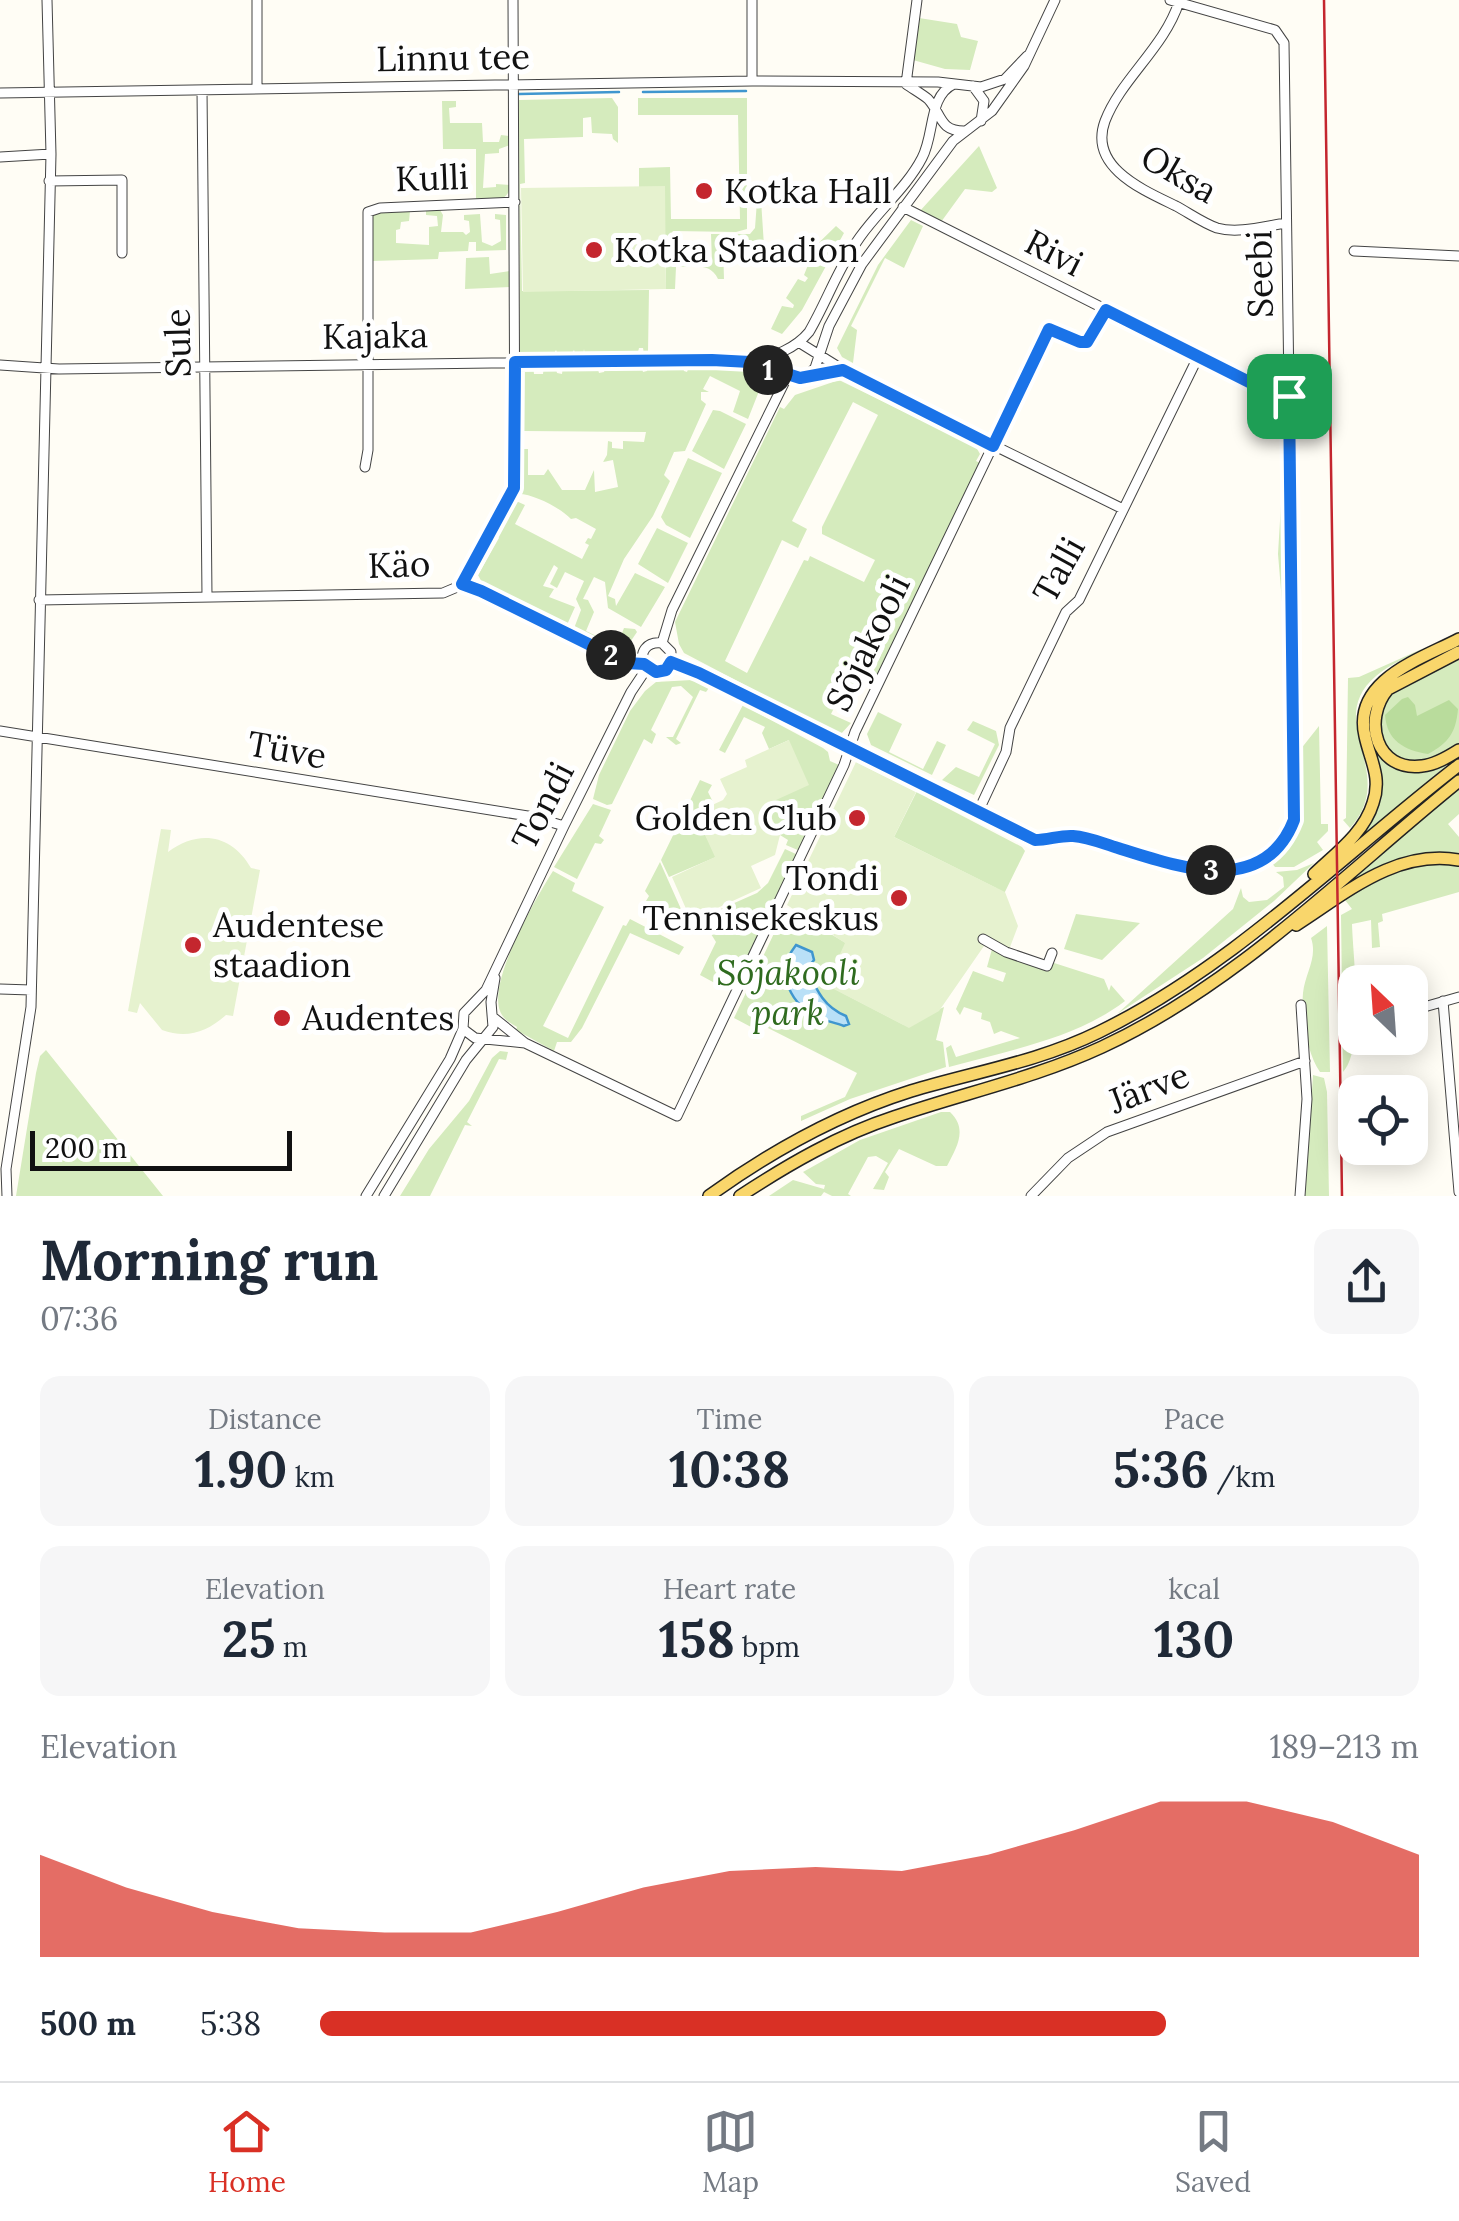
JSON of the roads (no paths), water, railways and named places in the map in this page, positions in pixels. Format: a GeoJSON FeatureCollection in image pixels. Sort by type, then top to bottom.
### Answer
{"type":"FeatureCollection","features":[{"type":"Feature","properties":{"kind":"main road"},"geometry":{"type":"LineString","coordinates":[[1254,933],[1360,828],[1370,813],[1377,785],[1364,724],[1370,696],[1379,684],[1459,639]]}},
{"type":"Feature","properties":{"kind":"main road"},"geometry":{"type":"LineString","coordinates":[[1459,652],[1388,689],[1380,698],[1373,721],[1374,734],[1386,755],[1409,766],[1426,766],[1459,750]]}},
{"type":"Feature","properties":{"kind":"main road"},"geometry":{"type":"LineString","coordinates":[[709,1196],[789,1144],[866,1107],[914,1090],[1046,1056],[1095,1034],[1180,986],[1254,933],[1459,766]]}},
{"type":"Feature","properties":{"kind":"main road"},"geometry":{"type":"LineString","coordinates":[[1263,946],[1459,781]]}},
{"type":"Feature","properties":{"kind":"main road"},"geometry":{"type":"LineString","coordinates":[[740,1196],[795,1162],[868,1126],[1056,1068],[1104,1046],[1187,1000],[1263,946],[1384,870],[1418,859],[1459,860]]}},
{"type":"Feature","properties":{"kind":"street"},"geometry":{"type":"LineString","coordinates":[[0,1180],[28,1037],[31,990],[51,154],[48,0]]}},
{"type":"Feature","properties":{"kind":"street"},"geometry":{"type":"LineString","coordinates":[[257,0],[258,89]]}},
{"type":"Feature","properties":{"kind":"street","name":"Käo"},"geometry":{"type":"LineString","coordinates":[[40,600],[443,593],[462,584],[514,488],[513,0]]}},
{"type":"Feature","properties":{"kind":"street"},"geometry":{"type":"LineString","coordinates":[[752,0],[752,81]]}},
{"type":"Feature","properties":{"kind":"street"},"geometry":{"type":"LineString","coordinates":[[916,0],[906,84],[928,100],[948,128],[966,131]]}},
{"type":"Feature","properties":{"kind":"street"},"geometry":{"type":"LineString","coordinates":[[806,376],[815,368],[829,326],[848,288],[903,206],[954,141],[992,112],[1024,66],[1055,0]]}},
{"type":"Feature","properties":{"kind":"street","name":"Oksa"},"geometry":{"type":"LineString","coordinates":[[1174,1],[1172,22],[1106,118],[1101,138],[1114,168],[1127,182],[1218,228],[1238,230],[1286,224]]}},
{"type":"Feature","properties":{"kind":"street","name":"Seebi"},"geometry":{"type":"LineString","coordinates":[[978,812],[1035,840],[1072,836],[1178,866],[1207,870],[1240,869],[1264,860],[1288,836],[1294,820],[1284,43],[1275,30],[1174,1]]}},
{"type":"Feature","properties":{"kind":"street"},"geometry":{"type":"LineString","coordinates":[[788,375],[783,366],[784,351],[800,343],[852,248],[920,163],[931,139],[939,95],[956,83],[996,84],[1027,56]]}},
{"type":"Feature","properties":{"kind":"street","name":"Linnu tee"},"geometry":{"type":"LineString","coordinates":[[0,94],[752,81],[956,83]]}},
{"type":"Feature","properties":{"kind":"street"},"geometry":{"type":"LineString","coordinates":[[972,86],[984,100],[979,123]]}},
{"type":"Feature","properties":{"kind":"street","name":"Sule"},"geometry":{"type":"LineString","coordinates":[[202,90],[208,596]]}},
{"type":"Feature","properties":{"kind":"street"},"geometry":{"type":"LineString","coordinates":[[0,156],[51,154]]}},
{"type":"Feature","properties":{"kind":"street"},"geometry":{"type":"LineString","coordinates":[[49,181],[122,180],[122,253]]}},
{"type":"Feature","properties":{"kind":"street","name":"Kulli"},"geometry":{"type":"LineString","coordinates":[[365,467],[368,212],[380,208],[515,202]]}},
{"type":"Feature","properties":{"kind":"street","name":"Rivi"},"geometry":{"type":"LineString","coordinates":[[903,206],[1277,396],[1289,396]]}},
{"type":"Feature","properties":{"kind":"street"},"geometry":{"type":"LineString","coordinates":[[1354,250],[1459,256]]}},
{"type":"Feature","properties":{"kind":"street","name":"Sõjakooli"},"geometry":{"type":"LineString","coordinates":[[493,1016],[524,1043],[676,1116],[736,998],[1049,329],[1087,342],[1106,310]]}},
{"type":"Feature","properties":{"kind":"street"},"geometry":{"type":"LineString","coordinates":[[800,343],[843,370],[1123,509]]}},
{"type":"Feature","properties":{"kind":"street","name":"Kajaka"},"geometry":{"type":"LineString","coordinates":[[750,362],[784,351]]}},
{"type":"Feature","properties":{"kind":"street","name":"Talli"},"geometry":{"type":"LineString","coordinates":[[978,812],[1006,752],[1010,728],[1066,612],[1079,600],[1198,357]]}},
{"type":"Feature","properties":{"kind":"street","name":"Kajaka"},"geometry":{"type":"LineString","coordinates":[[0,365],[45,368],[712,360],[750,362],[788,375]]}},
{"type":"Feature","properties":{"kind":"street"},"geometry":{"type":"LineString","coordinates":[[788,375],[843,370]]}},
{"type":"Feature","properties":{"kind":"street"},"geometry":{"type":"LineString","coordinates":[[662,642],[672,610],[788,375]]}},
{"type":"Feature","properties":{"kind":"street"},"geometry":{"type":"LineString","coordinates":[[462,584],[627,663],[661,672],[671,662],[671,652],[662,642]]}},
{"type":"Feature","properties":{"kind":"street"},"geometry":{"type":"LineString","coordinates":[[645,666],[642,654],[647,645],[662,642]]}},
{"type":"Feature","properties":{"kind":"street"},"geometry":{"type":"LineString","coordinates":[[671,662],[978,812]]}},
{"type":"Feature","properties":{"kind":"street","name":"Tondi"},"geometry":{"type":"LineString","coordinates":[[472,1006],[486,990],[645,666]]}},
{"type":"Feature","properties":{"kind":"street","name":"Tüve"},"geometry":{"type":"LineString","coordinates":[[0,731],[534,817],[564,826]]}},
{"type":"Feature","properties":{"kind":"street"},"geometry":{"type":"LineString","coordinates":[[983,939],[1006,952],[1047,966],[1052,953]]}},
{"type":"Feature","properties":{"kind":"street","name":"Tondi"},"geometry":{"type":"LineString","coordinates":[[493,1016],[494,971]]}},
{"type":"Feature","properties":{"kind":"street"},"geometry":{"type":"LineString","coordinates":[[0,990],[31,990]]}},
{"type":"Feature","properties":{"kind":"street"},"geometry":{"type":"LineString","coordinates":[[1428,1006],[1459,997]]}},
{"type":"Feature","properties":{"kind":"street"},"geometry":{"type":"LineString","coordinates":[[1444,1001],[1459,1192]]}},
{"type":"Feature","properties":{"kind":"street"},"geometry":{"type":"LineString","coordinates":[[1300,1196],[1308,1099],[1301,1005]]}},
{"type":"Feature","properties":{"kind":"street"},"geometry":{"type":"LineString","coordinates":[[366,1196],[450,1059],[463,1029],[462,1016],[472,1006],[485,1007],[493,1016],[494,1027],[384,1196]]}},
{"type":"Feature","properties":{"kind":"street"},"geometry":{"type":"LineString","coordinates":[[463,1029],[472,1037],[484,1037]]}},
{"type":"Feature","properties":{"kind":"street","name":"Sõjakooli"},"geometry":{"type":"LineString","coordinates":[[484,1037],[524,1043]]}},
{"type":"Feature","properties":{"kind":"street","name":"Järve"},"geometry":{"type":"LineString","coordinates":[[1030,1196],[1068,1158],[1107,1132],[1305,1060]]}},
{"type":"Feature","properties":{"kind":"street"},"geometry":{"type":"LineString","coordinates":[[3,1168],[7,1196]]}},
{"type":"Feature","properties":{"kind":"water"},"geometry":{"type":"Polygon","coordinates":[[[796,945],[812,952],[814,960],[807,969],[814,984],[827,1003],[846,1016],[849,1024],[844,1026],[814,1016],[791,993],[787,964],[796,945]]]}},
{"type":"Feature","properties":{"kind":"waterway"},"geometry":{"type":"LineString","coordinates":[[643,92],[746,91]]}},
{"type":"Feature","properties":{"kind":"waterway"},"geometry":{"type":"LineString","coordinates":[[519,94],[619,92]]}},
{"type":"Feature","properties":{"kind":"waterway"},"geometry":{"type":"LineString","coordinates":[[586,355],[615,354]]}},
{"type":"Feature","properties":{"kind":"waterway"},"geometry":{"type":"LineString","coordinates":[[618,354],[636,354]]}},
{"type":"Feature","properties":{"kind":"waterway"},"geometry":{"type":"LineString","coordinates":[[523,356],[552,355]]}},
{"type":"Feature","properties":{"kind":"waterway"},"geometry":{"type":"LineString","coordinates":[[559,355],[570,355]]}},
{"type":"Feature","properties":{"kind":"waterway"},"geometry":{"type":"LineString","coordinates":[[576,355],[582,355]]}},
{"type":"Feature","properties":{"kind":"railway"},"geometry":{"type":"LineString","coordinates":[[1324,0],[1342,1196]]}},
{"type":"Feature","properties":{"kind":"place","name":"Kotka Hall"},"geometry":{"type":"Point","coordinates":[704,191]}},
{"type":"Feature","properties":{"kind":"place","name":"Kotka Staadion"},"geometry":{"type":"Point","coordinates":[594,250]}},
{"type":"Feature","properties":{"kind":"place","name":"Golden Club"},"geometry":{"type":"Point","coordinates":[857,818]}},
{"type":"Feature","properties":{"kind":"place","name":"Tondi Tennisekeskus"},"geometry":{"type":"Point","coordinates":[899,898]}},
{"type":"Feature","properties":{"kind":"place","name":"Audentese staadion"},"geometry":{"type":"Point","coordinates":[193,945]}},
{"type":"Feature","properties":{"kind":"place","name":"Audentes"},"geometry":{"type":"Point","coordinates":[282,1018]}},
{"type":"Feature","properties":{"kind":"park label","name":"Sõjakooli park"},"geometry":{"type":"Point","coordinates":[788,993]}}]}
